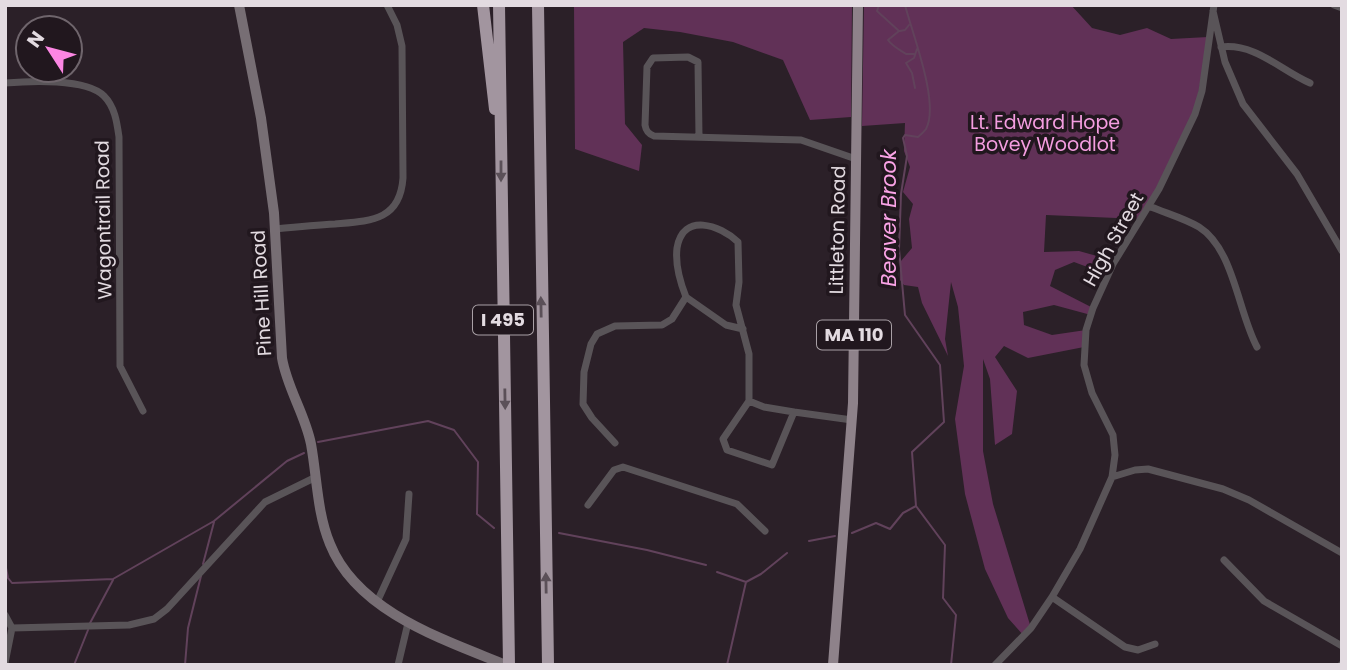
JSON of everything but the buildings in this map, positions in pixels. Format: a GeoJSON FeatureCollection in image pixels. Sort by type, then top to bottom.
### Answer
{"type":"FeatureCollection","features":[{"type":"Feature","properties":{"kind":"highway"},"geometry":{"type":"LineString","coordinates":[[483,5],[492,97],[501,143]]}},
{"type":"Feature","properties":{"kind":"highway","name":"I 495"},"geometry":{"type":"LineString","coordinates":[[499,5],[508,665]]}},
{"type":"Feature","properties":{"kind":"highway","name":"I 495"},"geometry":{"type":"LineString","coordinates":[[538,5],[548,665]]}},
{"type":"Feature","properties":{"kind":"highway"},"geometry":{"type":"LineString","coordinates":[[539,107],[544,5]]}},
{"type":"Feature","properties":{"kind":"main road","name":"Littleton Road"},"geometry":{"type":"LineString","coordinates":[[833,665],[852,420],[858,5]]}},
{"type":"Feature","properties":{"kind":"street","name":"Pine Hill Road"},"geometry":{"type":"LineString","coordinates":[[239,5],[261,118],[275,229],[282,358],[285,375],[306,428],[330,544],[352,577],[377,602],[408,623],[508,665]]}},
{"type":"Feature","properties":{"kind":"street"},"geometry":{"type":"LineString","coordinates":[[275,229],[369,221],[386,214],[402,192],[402,52],[399,30],[387,5]]}},
{"type":"Feature","properties":{"kind":"street"},"geometry":{"type":"LineString","coordinates":[[1334,5],[1342,8]]}},
{"type":"Feature","properties":{"kind":"street"},"geometry":{"type":"LineString","coordinates":[[1213,8],[1221,47],[1247,111],[1297,174],[1342,251]]}},
{"type":"Feature","properties":{"kind":"street","name":"High Street"},"geometry":{"type":"LineString","coordinates":[[995,665],[1031,628],[1052,597],[1080,549],[1112,477],[1114,443],[1089,384],[1084,365],[1085,339],[1091,315],[1108,273],[1149,206],[1177,154],[1198,106],[1213,8]]}},
{"type":"Feature","properties":{"kind":"street"},"geometry":{"type":"LineString","coordinates":[[1221,47],[1243,49],[1258,54],[1310,83]]}},
{"type":"Feature","properties":{"kind":"street"},"geometry":{"type":"LineString","coordinates":[[699,137],[698,62],[688,57],[653,58],[647,67],[647,131],[654,136],[801,140],[856,159]]}},
{"type":"Feature","properties":{"kind":"street","name":"Wagontrail Road"},"geometry":{"type":"LineString","coordinates":[[5,83],[58,82],[94,89],[104,96],[115,115],[119,137],[120,366],[143,411]]}},
{"type":"Feature","properties":{"kind":"street"},"geometry":{"type":"LineString","coordinates":[[1149,206],[1198,227],[1212,238],[1221,251],[1257,347]]}},
{"type":"Feature","properties":{"kind":"street"},"geometry":{"type":"LineString","coordinates":[[743,329],[726,324],[686,297],[680,280],[678,245],[688,229],[708,225],[727,232],[738,242],[739,282],[736,305],[743,329],[749,354],[749,401],[723,439],[727,450],[772,466],[794,412]]}},
{"type":"Feature","properties":{"kind":"street"},"geometry":{"type":"LineString","coordinates":[[615,443],[583,404],[584,372],[591,344],[597,334],[615,326],[662,325],[672,319],[686,297]]}},
{"type":"Feature","properties":{"kind":"street"},"geometry":{"type":"LineString","coordinates":[[749,401],[764,407],[852,420]]}},
{"type":"Feature","properties":{"kind":"street"},"geometry":{"type":"LineString","coordinates":[[588,505],[614,470],[623,467],[737,504],[765,531]]}},
{"type":"Feature","properties":{"kind":"street"},"geometry":{"type":"LineString","coordinates":[[1112,477],[1148,469],[1223,489],[1258,505],[1342,553]]}},
{"type":"Feature","properties":{"kind":"street"},"geometry":{"type":"LineString","coordinates":[[12,628],[128,625],[154,619],[167,609],[265,502],[316,477]]}},
{"type":"Feature","properties":{"kind":"street"},"geometry":{"type":"LineString","coordinates":[[377,602],[406,539],[409,494]]}},
{"type":"Feature","properties":{"kind":"street"},"geometry":{"type":"LineString","coordinates":[[1224,561],[1264,601],[1342,646]]}},
{"type":"Feature","properties":{"kind":"street"},"geometry":{"type":"LineString","coordinates":[[1052,597],[1125,647],[1138,650],[1154,644]]}},
{"type":"Feature","properties":{"kind":"street"},"geometry":{"type":"LineString","coordinates":[[5,615],[12,628],[5,663]]}},
{"type":"Feature","properties":{"kind":"street"},"geometry":{"type":"LineString","coordinates":[[398,665],[408,623]]}},
{"type":"Feature","properties":{"kind":"green space"},"geometry":{"type":"Polygon","coordinates":[[[574,5],[852,5],[851,117],[810,120],[783,60],[733,42],[644,28],[623,42],[625,124],[642,145],[639,171],[575,149],[574,5]]]}},
{"type":"Feature","properties":{"kind":"green space","name":"Lt. Edward Hope Bovey Woodlot"},"geometry":{"type":"Polygon","coordinates":[[[864,5],[1071,5],[1092,28],[1120,35],[1147,28],[1171,39],[1208,37],[1195,114],[1140,219],[1046,215],[1044,252],[1079,251],[1104,258],[1098,271],[1074,262],[1055,270],[1050,286],[1093,308],[1091,315],[1054,305],[1023,312],[1024,325],[1052,335],[1086,330],[1084,347],[1028,358],[1004,346],[995,357],[1017,391],[1012,434],[995,445],[990,379],[983,359],[983,451],[993,504],[1031,628],[1024,636],[1008,618],[985,569],[965,494],[955,419],[964,366],[958,307],[951,282],[945,339],[948,356],[922,303],[918,287],[904,285],[900,280],[901,261],[912,248],[909,219],[913,204],[903,192],[910,167],[904,151],[905,123],[862,126],[864,5]]]}},
{"type":"Feature","properties":{"kind":"waterway"},"geometry":{"type":"LineString","coordinates":[[879,5],[877,11],[899,31],[888,40],[906,54],[914,54]]}},
{"type":"Feature","properties":{"kind":"waterway","name":"Beaver Brook"},"geometry":{"type":"LineString","coordinates":[[905,5],[930,103],[925,130],[918,137],[905,135],[903,138],[907,156],[901,194],[899,249],[905,315],[940,365],[944,422],[912,452],[916,506],[945,545],[943,598],[956,615],[951,665]]}},
{"type":"Feature","properties":{"kind":"waterway"},"geometry":{"type":"LineString","coordinates":[[900,31],[909,25]]}},
{"type":"Feature","properties":{"kind":"waterway"},"geometry":{"type":"LineString","coordinates":[[915,88],[912,73],[906,63],[914,58],[917,49]]}},
{"type":"Feature","properties":{"kind":"waterway"},"geometry":{"type":"LineString","coordinates":[[318,442],[428,421],[454,430],[478,462],[477,514],[494,528]]}},
{"type":"Feature","properties":{"kind":"waterway"},"geometry":{"type":"LineString","coordinates":[[5,563],[8,578],[12,583],[113,579],[214,521],[287,461],[304,453]]}},
{"type":"Feature","properties":{"kind":"waterway"},"geometry":{"type":"LineString","coordinates":[[852,533],[876,523],[890,529],[903,513],[916,506]]}},
{"type":"Feature","properties":{"kind":"waterway"},"geometry":{"type":"LineString","coordinates":[[203,564],[214,522]]}},
{"type":"Feature","properties":{"kind":"waterway"},"geometry":{"type":"LineString","coordinates":[[559,533],[647,550],[706,565]]}},
{"type":"Feature","properties":{"kind":"waterway"},"geometry":{"type":"LineString","coordinates":[[809,541],[835,536]]}},
{"type":"Feature","properties":{"kind":"waterway"},"geometry":{"type":"LineString","coordinates":[[717,572],[746,582],[761,574],[787,553]]}},
{"type":"Feature","properties":{"kind":"waterway"},"geometry":{"type":"LineString","coordinates":[[185,665],[188,628],[201,576]]}},
{"type":"Feature","properties":{"kind":"waterway"},"geometry":{"type":"LineString","coordinates":[[89,625],[113,580]]}},
{"type":"Feature","properties":{"kind":"waterway"},"geometry":{"type":"LineString","coordinates":[[727,665],[746,582]]}},
{"type":"Feature","properties":{"kind":"waterway"},"geometry":{"type":"LineString","coordinates":[[74,665],[88,630]]}}]}
